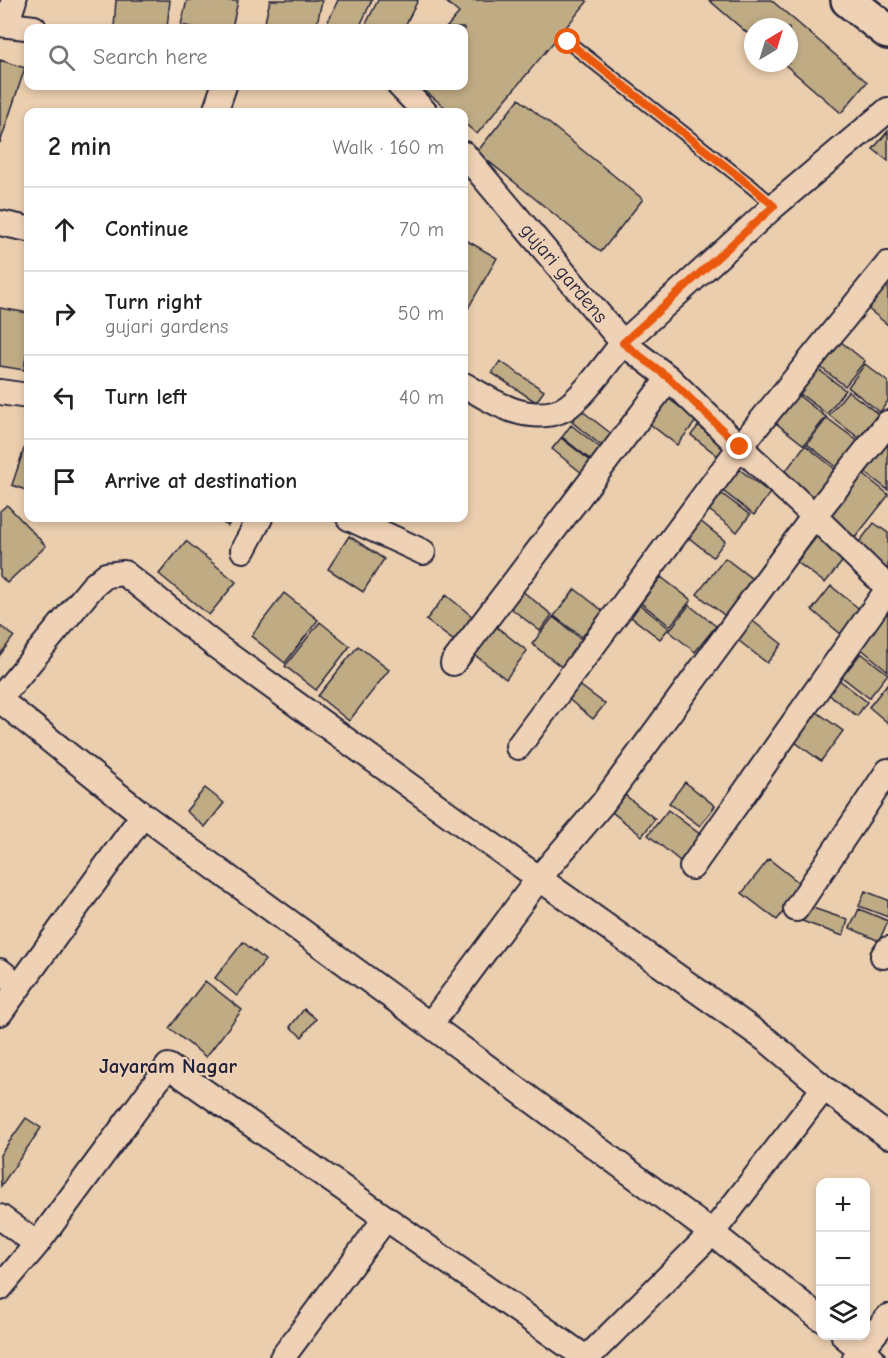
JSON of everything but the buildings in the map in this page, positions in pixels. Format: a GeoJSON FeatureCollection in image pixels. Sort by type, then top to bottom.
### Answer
{"type":"FeatureCollection","features":[{"type":"Feature","properties":{"kind":"main road"},"geometry":{"type":"LineString","coordinates":[[848,0],[888,32]]}},
{"type":"Feature","properties":{"kind":"main road"},"geometry":{"type":"LineString","coordinates":[[878,0],[888,9]]}},
{"type":"Feature","properties":{"kind":"street"},"geometry":{"type":"LineString","coordinates":[[14,0],[3,24],[24,27]]}},
{"type":"Feature","properties":{"kind":"street"},"geometry":{"type":"LineString","coordinates":[[216,108],[223,90]]}},
{"type":"Feature","properties":{"kind":"street"},"geometry":{"type":"LineString","coordinates":[[404,90],[421,108]]}},
{"type":"Feature","properties":{"kind":"street"},"geometry":{"type":"LineString","coordinates":[[468,386],[506,408],[530,414],[547,414],[563,409],[579,396],[623,343],[774,206],[888,110]]}},
{"type":"Feature","properties":{"kind":"street","name":"gujari gardens"},"geometry":{"type":"LineString","coordinates":[[468,159],[623,343],[669,378],[888,589]]}},
{"type":"Feature","properties":{"kind":"street"},"geometry":{"type":"LineString","coordinates":[[0,224],[24,228]]}},
{"type":"Feature","properties":{"kind":"street"},"geometry":{"type":"LineString","coordinates":[[518,747],[740,447],[888,264]]}},
{"type":"Feature","properties":{"kind":"street"},"geometry":{"type":"LineString","coordinates":[[453,663],[669,378]]}},
{"type":"Feature","properties":{"kind":"street"},"geometry":{"type":"LineString","coordinates":[[0,392],[24,395]]}},
{"type":"Feature","properties":{"kind":"street"},"geometry":{"type":"LineString","coordinates":[[430,1025],[539,878],[603,803],[814,516],[888,423]]}},
{"type":"Feature","properties":{"kind":"street"},"geometry":{"type":"LineString","coordinates":[[243,550],[259,522]]}},
{"type":"Feature","properties":{"kind":"street"},"geometry":{"type":"LineString","coordinates":[[358,522],[423,552]]}},
{"type":"Feature","properties":{"kind":"street"},"geometry":{"type":"LineString","coordinates":[[816,1315],[712,1233],[143,815],[0,699],[93,586],[106,575],[124,573],[216,646],[768,1041],[824,1088],[888,1136]]}},
{"type":"Feature","properties":{"kind":"street"},"geometry":{"type":"LineString","coordinates":[[692,867],[888,589]]}},
{"type":"Feature","properties":{"kind":"street"},"geometry":{"type":"LineString","coordinates":[[796,909],[888,771]]}},
{"type":"Feature","properties":{"kind":"street"},"geometry":{"type":"LineString","coordinates":[[0,1013],[143,815]]}},
{"type":"Feature","properties":{"kind":"street"},"geometry":{"type":"LineString","coordinates":[[0,971],[19,986]]}},
{"type":"Feature","properties":{"kind":"street"},"geometry":{"type":"LineString","coordinates":[[0,1288],[37,1244],[168,1066],[586,1358],[712,1233],[824,1088]]}},
{"type":"Feature","properties":{"kind":"street"},"geometry":{"type":"LineString","coordinates":[[0,1216],[37,1244]]}},
{"type":"Feature","properties":{"kind":"street"},"geometry":{"type":"LineString","coordinates":[[282,1358],[386,1218]]}},
{"type":"Feature","properties":{"kind":"street"},"geometry":{"type":"LineString","coordinates":[[858,1350],[888,1317]]}},
{"type":"Feature","properties":{"kind":"lane"},"geometry":{"type":"LineString","coordinates":[[568,42],[774,206]]}},
{"type":"Feature","properties":{"kind":"district","name":"Jayaram Nagar"},"geometry":{"type":"Point","coordinates":[168,1066]}},
{"type":"Feature","properties":{"kind":"route"},"geometry":{"type":"LineString","coordinates":[[568,42],[774,206],[623,343],[669,378],[740,447]]}}]}
